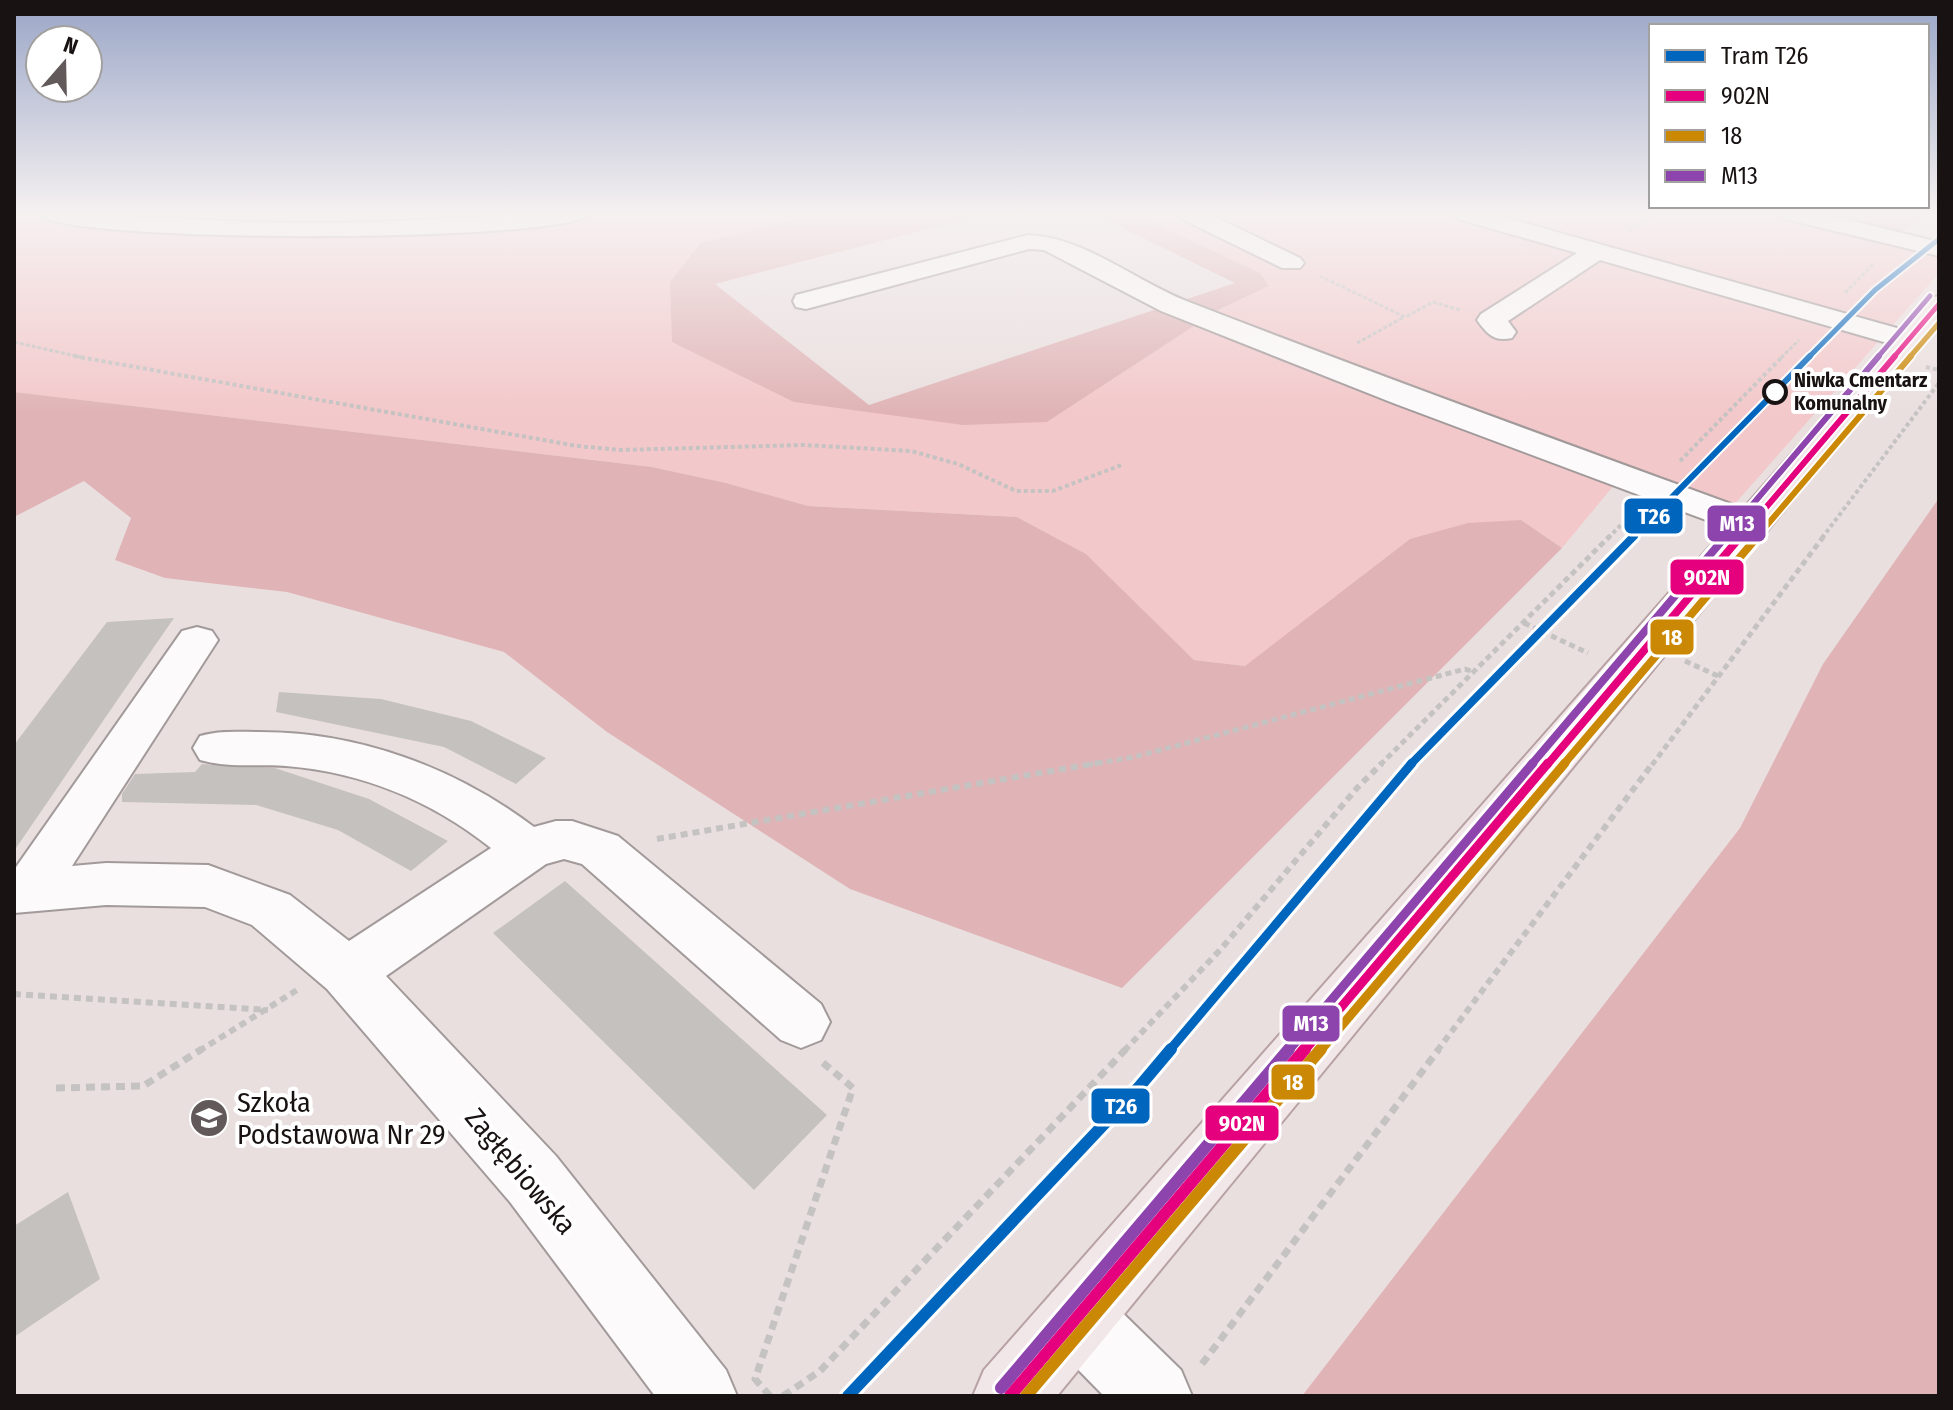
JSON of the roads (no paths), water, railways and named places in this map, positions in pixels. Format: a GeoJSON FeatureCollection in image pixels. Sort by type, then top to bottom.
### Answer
{"type":"FeatureCollection","features":[{"type":"Feature","properties":{"kind":"main road"},"geometry":{"type":"LineString","coordinates":[[1010,1396],[1924,322]]}},
{"type":"Feature","properties":{"kind":"street"},"geometry":{"type":"LineString","coordinates":[[806,301],[886,280]]}},
{"type":"Feature","properties":{"kind":"street"},"geometry":{"type":"LineString","coordinates":[[1121,280],[1171,305],[1751,524]]}},
{"type":"Feature","properties":{"kind":"street"},"geometry":{"type":"LineString","coordinates":[[1497,326],[1559,280]]}},
{"type":"Feature","properties":{"kind":"street"},"geometry":{"type":"LineString","coordinates":[[1695,280],[1824,316],[1924,322]]}},
{"type":"Feature","properties":{"kind":"street"},"geometry":{"type":"LineString","coordinates":[[21,891],[197,640]]}},
{"type":"Feature","properties":{"kind":"street"},"geometry":{"type":"LineString","coordinates":[[216,748],[296,750],[401,773],[490,818],[528,850]]}},
{"type":"Feature","properties":{"kind":"street"},"geometry":{"type":"LineString","coordinates":[[328,978],[528,850],[551,839],[579,839],[600,850],[809,1040]]}},
{"type":"Feature","properties":{"kind":"street","name":"Zagłębiowska"},"geometry":{"type":"LineString","coordinates":[[21,891],[106,884],[208,886],[271,910],[328,978],[533,1179],[700,1396]]}},
{"type":"Feature","properties":{"kind":"street"},"geometry":{"type":"LineString","coordinates":[[1077,1318],[1176,1383]]}},
{"type":"Feature","properties":{"kind":"tram line","name":"T26"},"geometry":{"type":"LineString","coordinates":[[848,1396],[1139,1087],[1413,762],[1888,280]]}},
{"type":"Feature","properties":{"kind":"place","name":"Niwka Cmentarz Komunalny"},"geometry":{"type":"Point","coordinates":[1775,392]}},
{"type":"Feature","properties":{"kind":"place","name":"Szkoła Podstawowa Nr 29"},"geometry":{"type":"Point","coordinates":[209,1118]}}]}
